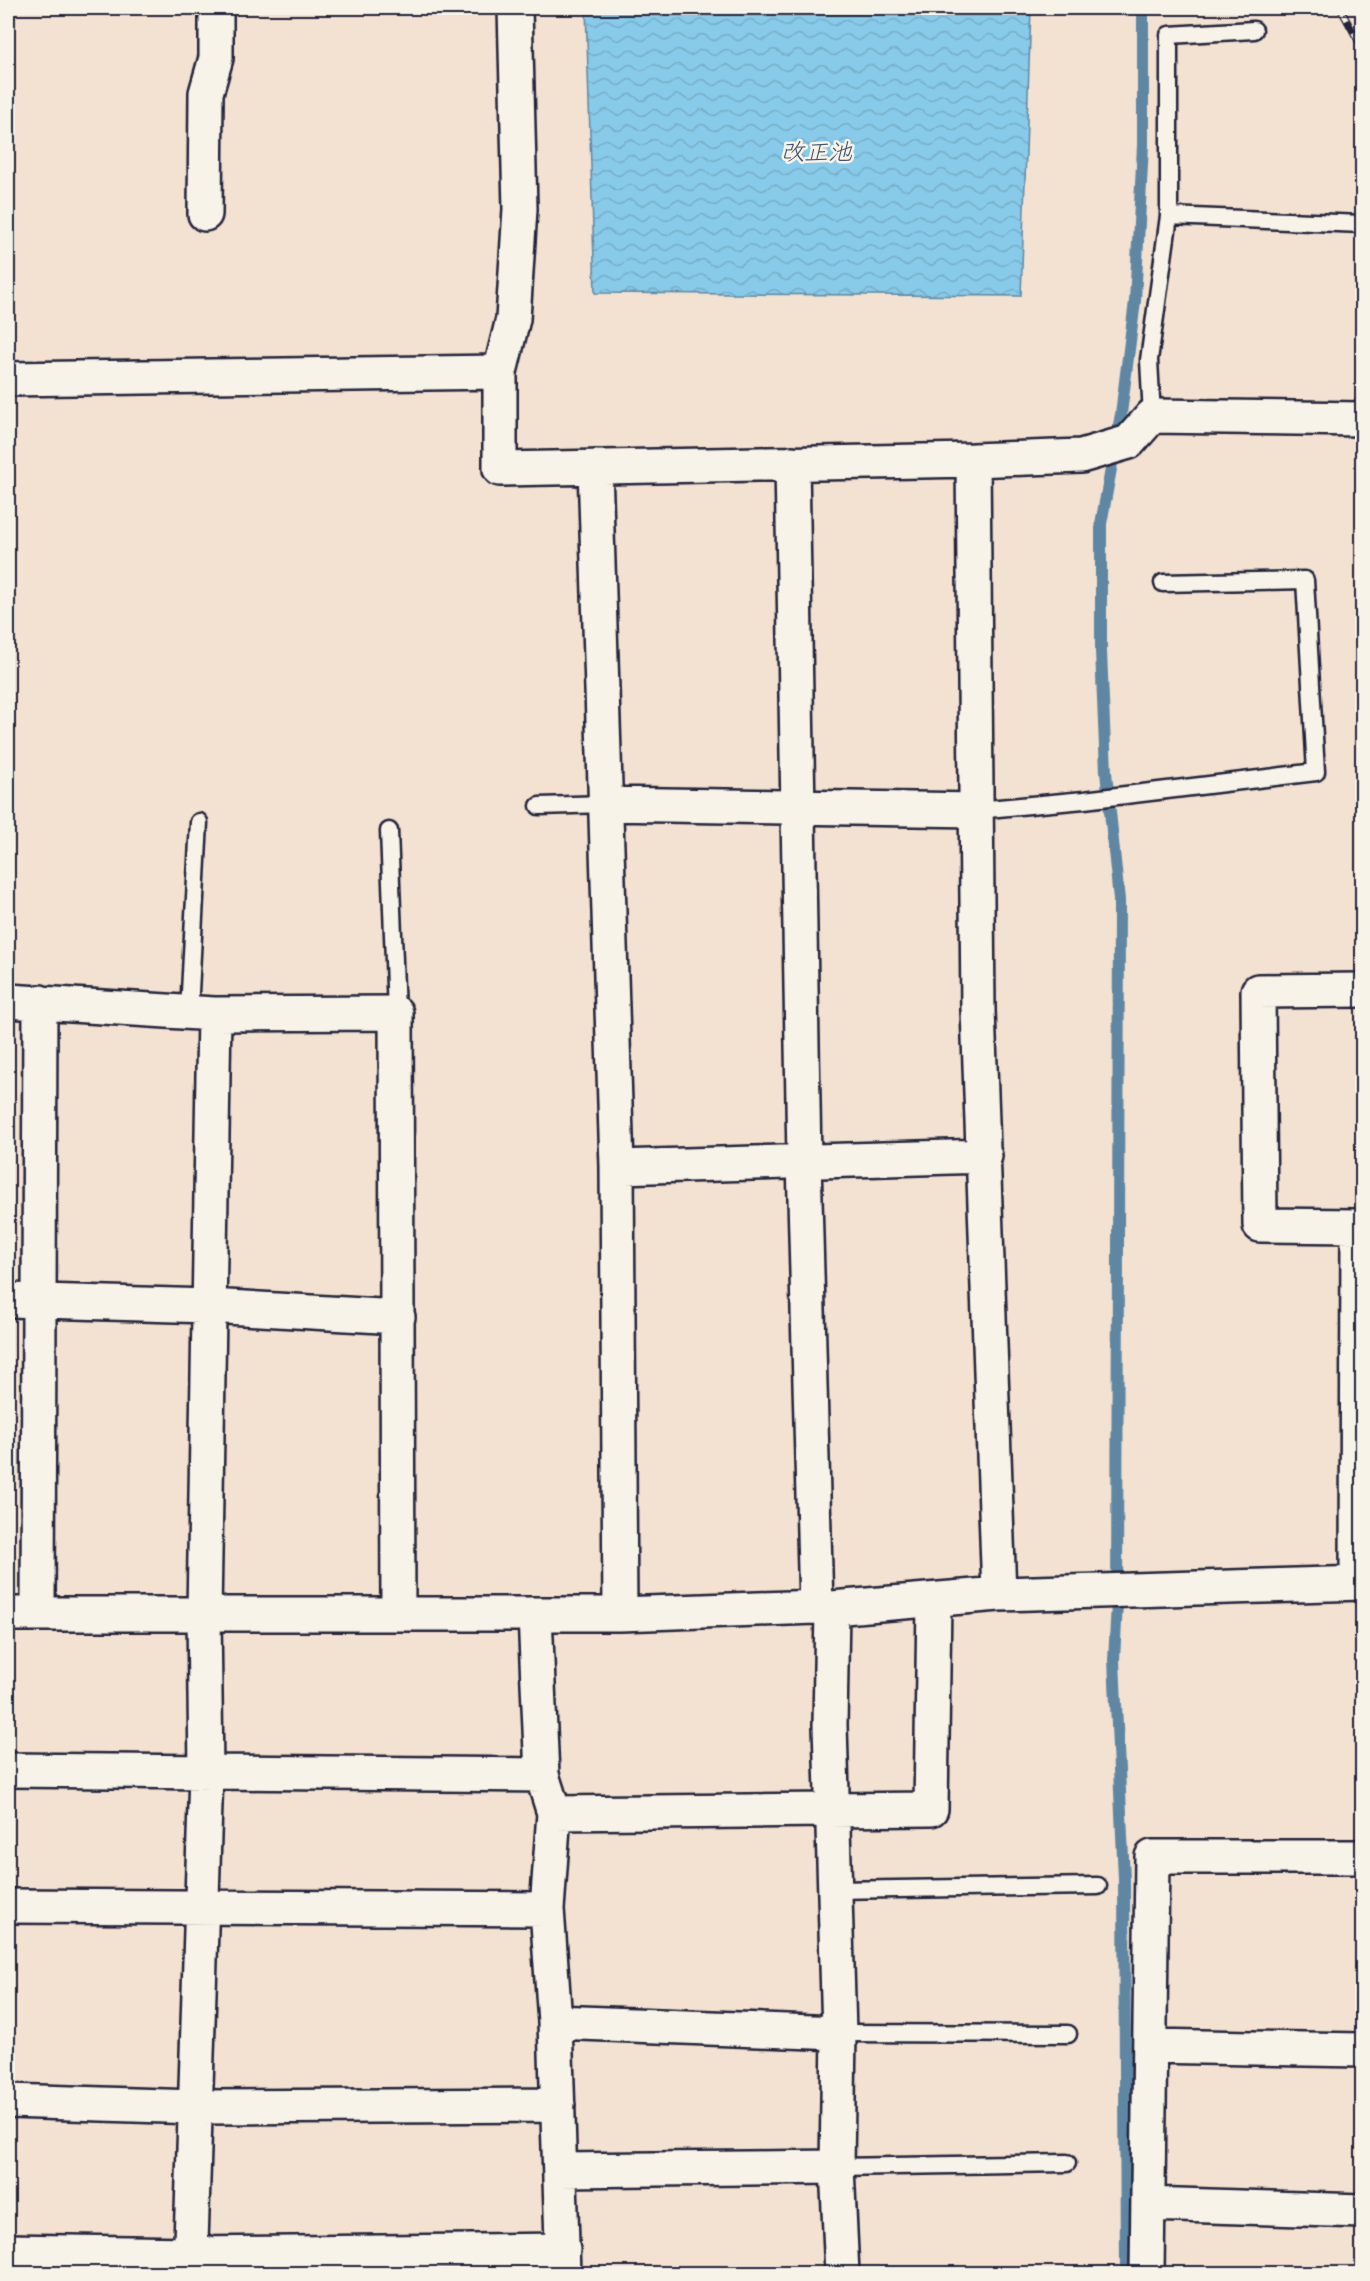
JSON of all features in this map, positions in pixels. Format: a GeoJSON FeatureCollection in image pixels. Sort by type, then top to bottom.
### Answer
{"type":"FeatureCollection","features":[{"type":"Feature","properties":{"kind":"street"},"geometry":{"type":"LineString","coordinates":[[205,214],[206,93],[216,58],[216,8]]}},
{"type":"Feature","properties":{"kind":"street"},"geometry":{"type":"LineString","coordinates":[[515,8],[520,209],[513,318],[500,372],[500,469],[1081,456],[1129,442],[1152,416],[1362,419]]}},
{"type":"Feature","properties":{"kind":"street"},"geometry":{"type":"LineString","coordinates":[[8,379],[500,372]]}},
{"type":"Feature","properties":{"kind":"street"},"geometry":{"type":"LineString","coordinates":[[973,460],[978,1010],[999,1594]]}},
{"type":"Feature","properties":{"kind":"street"},"geometry":{"type":"LineString","coordinates":[[792,464],[804,1161],[834,1810],[833,1890],[839,2032],[837,2167],[842,2274]]}},
{"type":"Feature","properties":{"kind":"street"},"geometry":{"type":"LineString","coordinates":[[595,467],[617,1167],[620,1614]]}},
{"type":"Feature","properties":{"kind":"street"},"geometry":{"type":"LineString","coordinates":[[606,804],[977,810]]}},
{"type":"Feature","properties":{"kind":"street"},"geometry":{"type":"LineString","coordinates":[[40,1002],[40,1299],[23,1614],[535,1615],[824,1607],[933,1601],[999,1594],[1360,1583],[1358,1226],[1260,1225],[1258,991],[1362,990]]}},
{"type":"Feature","properties":{"kind":"street"},"geometry":{"type":"LineString","coordinates":[[8,1001],[202,1013],[396,1013],[398,1614]]}},
{"type":"Feature","properties":{"kind":"street"},"geometry":{"type":"LineString","coordinates":[[190,2264],[204,1909],[206,1773],[204,1614],[209,1306],[202,1013]]}},
{"type":"Feature","properties":{"kind":"street"},"geometry":{"type":"LineString","coordinates":[[617,1167],[985,1156]]}},
{"type":"Feature","properties":{"kind":"street"},"geometry":{"type":"LineString","coordinates":[[8,1300],[40,1299],[209,1306],[398,1317]]}},
{"type":"Feature","properties":{"kind":"street"},"geometry":{"type":"LineString","coordinates":[[554,1814],[931,1809],[933,1601]]}},
{"type":"Feature","properties":{"kind":"street"},"geometry":{"type":"LineString","coordinates":[[8,2251],[190,2264],[563,2262],[555,2022],[547,1909],[554,1814],[542,1774],[535,1615]]}},
{"type":"Feature","properties":{"kind":"street"},"geometry":{"type":"LineString","coordinates":[[8,1770],[542,1774]]}},
{"type":"Feature","properties":{"kind":"street"},"geometry":{"type":"LineString","coordinates":[[1147,2274],[1152,1857],[1362,1857]]}},
{"type":"Feature","properties":{"kind":"street"},"geometry":{"type":"LineString","coordinates":[[8,1906],[204,1909],[547,1909]]}},
{"type":"Feature","properties":{"kind":"street"},"geometry":{"type":"LineString","coordinates":[[555,2022],[839,2032]]}},
{"type":"Feature","properties":{"kind":"street"},"geometry":{"type":"LineString","coordinates":[[1150,2046],[1362,2050]]}},
{"type":"Feature","properties":{"kind":"street"},"geometry":{"type":"LineString","coordinates":[[8,2101],[196,2107],[558,2105]]}},
{"type":"Feature","properties":{"kind":"street"},"geometry":{"type":"LineString","coordinates":[[560,2170],[837,2167]]}},
{"type":"Feature","properties":{"kind":"street"},"geometry":{"type":"LineString","coordinates":[[1148,2204],[1362,2211]]}},
{"type":"Feature","properties":{"kind":"lane"},"geometry":{"type":"LineString","coordinates":[[1152,416],[1149,360],[1169,216],[1169,35],[1254,30]]}},
{"type":"Feature","properties":{"kind":"lane"},"geometry":{"type":"LineString","coordinates":[[1169,216],[1362,224]]}},
{"type":"Feature","properties":{"kind":"lane"},"geometry":{"type":"LineString","coordinates":[[977,810],[1084,800],[1316,772],[1305,580],[1163,583]]}},
{"type":"Feature","properties":{"kind":"lane"},"geometry":{"type":"LineString","coordinates":[[539,806],[606,804]]}},
{"type":"Feature","properties":{"kind":"lane"},"geometry":{"type":"LineString","coordinates":[[200,822],[202,1013]]}},
{"type":"Feature","properties":{"kind":"lane"},"geometry":{"type":"LineString","coordinates":[[389,831],[396,1013]]}},
{"type":"Feature","properties":{"kind":"lane"},"geometry":{"type":"LineString","coordinates":[[833,1890],[1098,1886]]}},
{"type":"Feature","properties":{"kind":"lane"},"geometry":{"type":"LineString","coordinates":[[839,2032],[1068,2034]]}},
{"type":"Feature","properties":{"kind":"lane"},"geometry":{"type":"LineString","coordinates":[[837,2167],[1067,2163]]}},
{"type":"Feature","properties":{"kind":"water","name":"改正池"},"geometry":{"type":"Polygon","coordinates":[[[586,8],[1031,8],[1021,296],[595,293],[586,8]]]}},
{"type":"Feature","properties":{"kind":"waterway"},"geometry":{"type":"LineString","coordinates":[[1126,2274],[1124,1879],[1114,1660],[1117,1603],[1119,900],[1106,772],[1101,651],[1101,524],[1121,414],[1135,301],[1143,145],[1143,8]]}},
{"type":"Feature","properties":{"kind":"railway"},"geometry":{"type":"LineString","coordinates":[[1340,8],[1362,48]]}}]}
